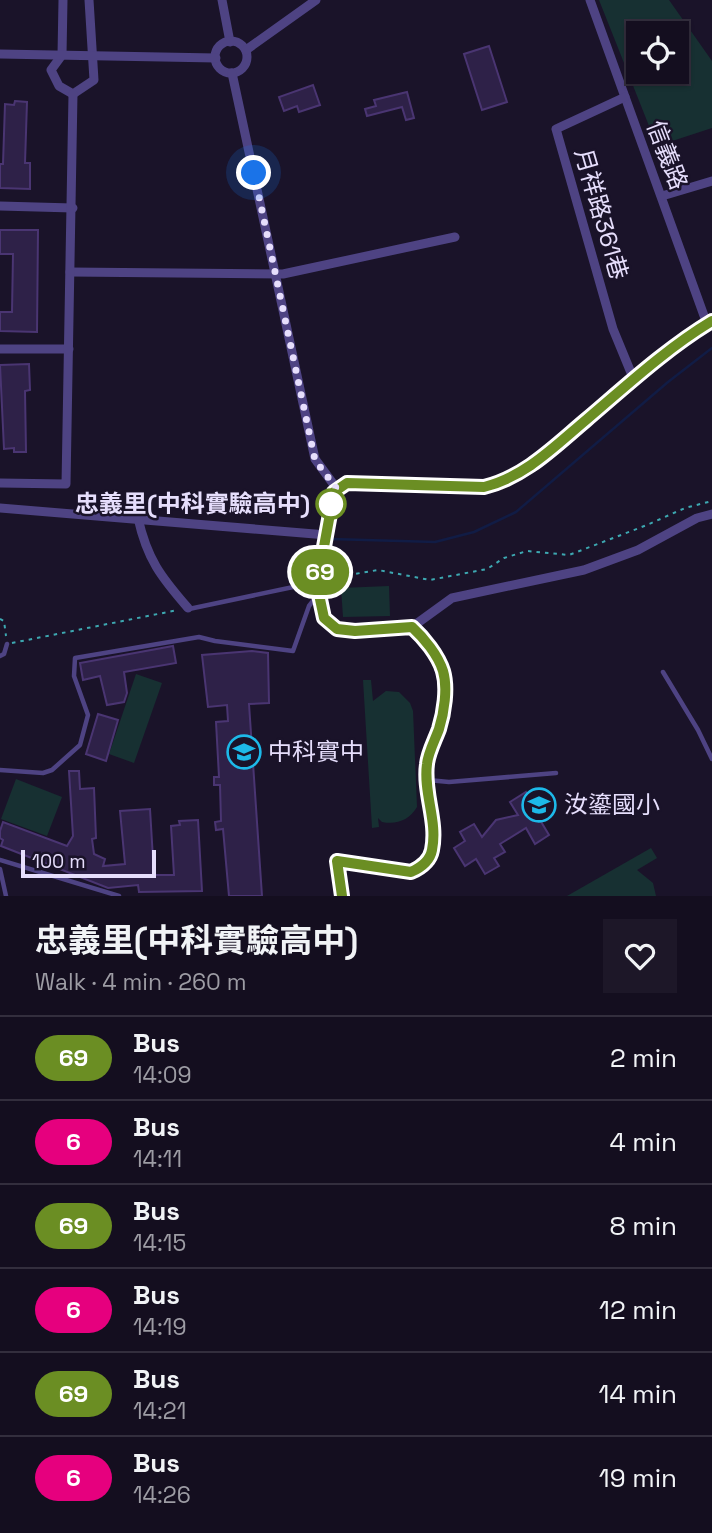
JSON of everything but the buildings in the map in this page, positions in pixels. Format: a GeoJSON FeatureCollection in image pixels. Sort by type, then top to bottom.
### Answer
{"type":"FeatureCollection","features":[{"type":"Feature","properties":{"kind":"street"},"geometry":{"type":"LineString","coordinates":[[64,0],[62,55],[51,71],[59,86],[73,94]]}},
{"type":"Feature","properties":{"kind":"street"},"geometry":{"type":"LineString","coordinates":[[73,94],[94,80],[89,0]]}},
{"type":"Feature","properties":{"kind":"street"},"geometry":{"type":"LineString","coordinates":[[222,0],[230,42]]}},
{"type":"Feature","properties":{"kind":"street"},"geometry":{"type":"LineString","coordinates":[[246,50],[316,0]]}},
{"type":"Feature","properties":{"kind":"street","name":"信義路"},"geometry":{"type":"LineString","coordinates":[[590,0],[709,322]]}},
{"type":"Feature","properties":{"kind":"street"},"geometry":{"type":"LineString","coordinates":[[230,42],[236,42],[246,50],[247,62],[239,72],[227,73],[217,65],[216,53],[223,43],[230,42]]}},
{"type":"Feature","properties":{"kind":"street"},"geometry":{"type":"LineString","coordinates":[[0,54],[216,58]]}},
{"type":"Feature","properties":{"kind":"street"},"geometry":{"type":"LineString","coordinates":[[232,73],[315,460],[337,489]]}},
{"type":"Feature","properties":{"kind":"street"},"geometry":{"type":"LineString","coordinates":[[0,483],[66,484],[73,94]]}},
{"type":"Feature","properties":{"kind":"street","name":"月祥路361巷"},"geometry":{"type":"LineString","coordinates":[[625,97],[556,129],[613,329],[634,380]]}},
{"type":"Feature","properties":{"kind":"street"},"geometry":{"type":"LineString","coordinates":[[662,196],[712,181]]}},
{"type":"Feature","properties":{"kind":"street"},"geometry":{"type":"LineString","coordinates":[[0,206],[73,208]]}},
{"type":"Feature","properties":{"kind":"street"},"geometry":{"type":"LineString","coordinates":[[70,272],[276,274],[455,237]]}},
{"type":"Feature","properties":{"kind":"street"},"geometry":{"type":"LineString","coordinates":[[709,322],[533,464],[502,483],[484,487],[347,483],[337,489],[332,496],[318,588],[324,618],[337,629],[355,631],[412,627],[452,598],[584,570],[638,550],[697,518],[712,514]]}},
{"type":"Feature","properties":{"kind":"street"},"geometry":{"type":"LineString","coordinates":[[0,349],[69,349]]}},
{"type":"Feature","properties":{"kind":"street"},"geometry":{"type":"LineString","coordinates":[[0,508],[326,538]]}},
{"type":"Feature","properties":{"kind":"street"},"geometry":{"type":"LineString","coordinates":[[139,521],[145,547],[163,579],[188,608]]}},
{"type":"Feature","properties":{"kind":"street"},"geometry":{"type":"LineString","coordinates":[[342,896],[337,861],[411,872],[425,863],[432,849],[432,813],[426,763],[440,726],[445,682],[442,669],[422,637],[412,627]]}},
{"type":"Feature","properties":{"kind":"lane"},"geometry":{"type":"LineString","coordinates":[[188,608],[318,588]]}},
{"type":"Feature","properties":{"kind":"lane"},"geometry":{"type":"LineString","coordinates":[[0,770],[43,774],[52,770],[80,745],[88,715],[74,676],[75,658],[199,637],[293,651],[318,588]]}},
{"type":"Feature","properties":{"kind":"lane"},"geometry":{"type":"LineString","coordinates":[[0,656],[4,654],[7,644]]}},
{"type":"Feature","properties":{"kind":"lane"},"geometry":{"type":"LineString","coordinates":[[663,672],[712,759]]}},
{"type":"Feature","properties":{"kind":"lane"},"geometry":{"type":"LineString","coordinates":[[427,780],[449,782],[556,773]]}},
{"type":"Feature","properties":{"kind":"lane"},"geometry":{"type":"LineString","coordinates":[[0,860],[119,896]]}},
{"type":"Feature","properties":{"kind":"lane"},"geometry":{"type":"LineString","coordinates":[[0,869],[6,896]]}},
{"type":"Feature","properties":{"kind":"path"},"geometry":{"type":"LineString","coordinates":[[635,529],[685,508],[712,501]]}},
{"type":"Feature","properties":{"kind":"path"},"geometry":{"type":"LineString","coordinates":[[0,619],[4,621],[6,628],[7,644]]}},
{"type":"Feature","properties":{"kind":"green space"},"geometry":{"type":"Polygon","coordinates":[[[599,0],[669,0],[684,21],[626,21],[626,68],[599,0]]]}},
{"type":"Feature","properties":{"kind":"green space"},"geometry":{"type":"Polygon","coordinates":[[[689,28],[712,61],[712,128],[657,146],[632,84],[689,84],[689,28]]]}},
{"type":"Feature","properties":{"kind":"green space"},"geometry":{"type":"Polygon","coordinates":[[[389,586],[390,616],[343,617],[341,588],[389,586]]]}},
{"type":"Feature","properties":{"kind":"green space"},"geometry":{"type":"Polygon","coordinates":[[[136,674],[162,683],[134,763],[109,754],[136,674]]]}},
{"type":"Feature","properties":{"kind":"green space"},"geometry":{"type":"Polygon","coordinates":[[[363,680],[371,680],[373,701],[386,691],[399,692],[410,703],[413,711],[417,807],[398,822],[382,822],[378,818],[379,827],[372,828],[363,680]]]}},
{"type":"Feature","properties":{"kind":"green space"},"geometry":{"type":"Polygon","coordinates":[[[16,779],[62,797],[47,836],[1,819],[16,779]]]}},
{"type":"Feature","properties":{"kind":"green space"},"geometry":{"type":"Polygon","coordinates":[[[651,848],[657,858],[637,870],[653,883],[656,896],[567,896],[651,848]]]}},
{"type":"Feature","properties":{"kind":"waterway"},"geometry":{"type":"LineString","coordinates":[[331,539],[435,542],[474,532],[516,512],[668,382],[712,348]]}},
{"type":"Feature","properties":{"kind":"bus line","name":"69"},"geometry":{"type":"LineString","coordinates":[[342,896],[337,861],[411,872],[418,869],[429,857],[432,849],[432,813],[426,763],[440,726],[445,682],[442,669],[422,637],[412,627],[355,631],[337,629],[324,618],[317,585],[334,492],[347,483],[362,482],[484,487],[502,483],[533,464],[661,358],[712,321]]}},
{"type":"Feature","properties":{"kind":"place","name":"忠義里(中科實驗高中)"},"geometry":{"type":"Point","coordinates":[331,504]}},
{"type":"Feature","properties":{"kind":"place","name":"中科實中"},"geometry":{"type":"Point","coordinates":[244,752]}},
{"type":"Feature","properties":{"kind":"place","name":"汝鎏國小"},"geometry":{"type":"Point","coordinates":[539,805]}},
{"type":"Feature","properties":{"kind":"route"},"geometry":{"type":"LineString","coordinates":[[254,173],[315,460],[337,489],[331,504]]}}]}
